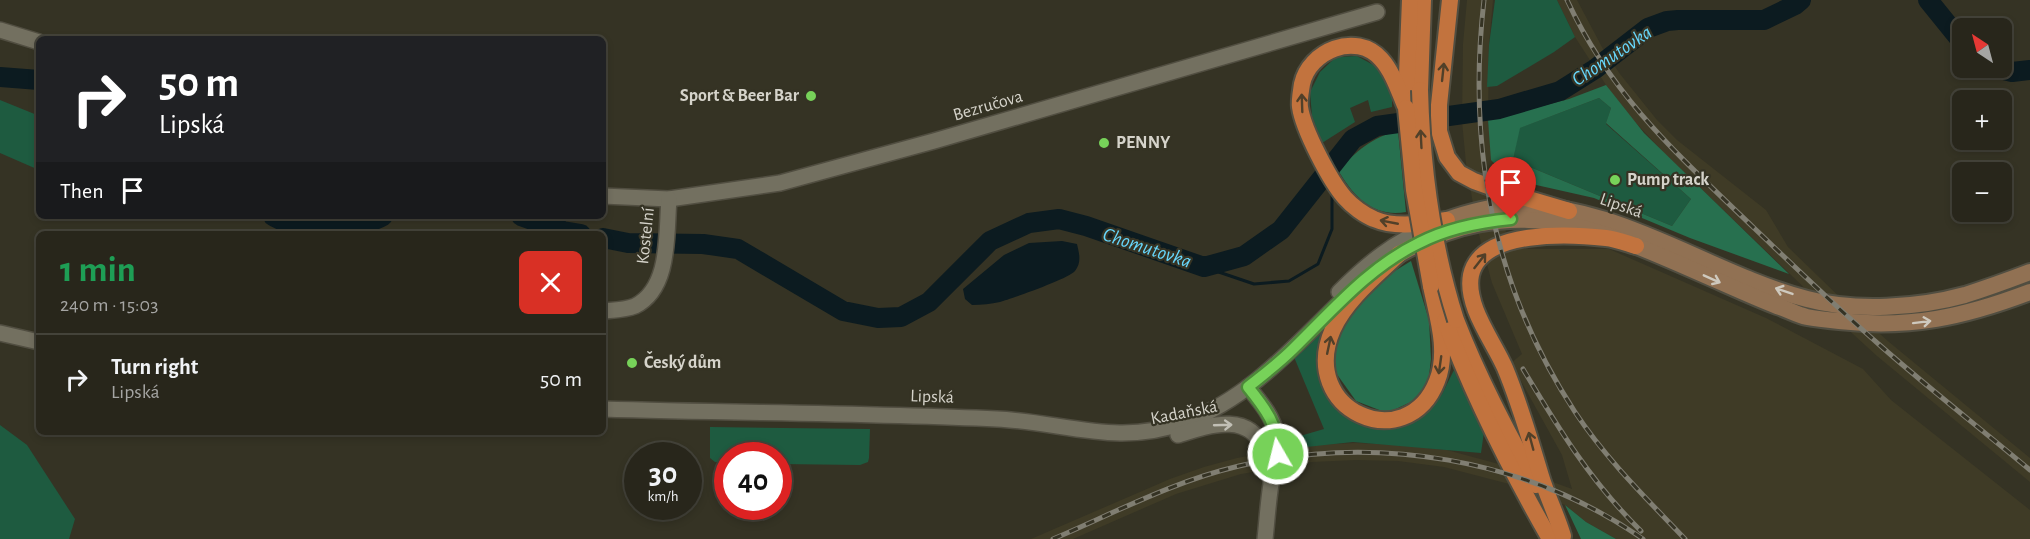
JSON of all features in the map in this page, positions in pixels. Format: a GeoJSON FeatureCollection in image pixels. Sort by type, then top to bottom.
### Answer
{"type":"FeatureCollection","features":[{"type":"Feature","properties":{"kind":"highway"},"geometry":{"type":"LineString","coordinates":[[1450,0],[1439,105],[1439,131],[1448,157],[1459,173],[1499,190],[1569,211]]}},
{"type":"Feature","properties":{"kind":"highway"},"geometry":{"type":"LineString","coordinates":[[1416,9],[1421,142],[1427,196],[1438,259],[1456,320],[1472,360],[1559,538]]}},
{"type":"Feature","properties":{"kind":"highway"},"geometry":{"type":"LineString","coordinates":[[1399,254],[1346,308],[1334,328],[1327,348],[1327,367],[1331,386],[1340,401],[1365,417],[1393,420],[1419,407],[1431,393],[1438,379],[1442,359],[1414,190],[1406,108],[1416,9]]}},
{"type":"Feature","properties":{"kind":"highway"},"geometry":{"type":"LineString","coordinates":[[1406,108],[1388,68],[1380,57],[1357,46],[1343,46],[1317,58],[1308,68],[1303,83],[1300,106],[1305,124],[1321,158],[1345,199],[1375,219],[1397,224],[1447,220]]}},
{"type":"Feature","properties":{"kind":"highway"},"geometry":{"type":"LineString","coordinates":[[1559,538],[1530,434],[1505,367],[1474,302],[1471,274],[1476,264],[1487,252],[1504,242],[1546,236],[1607,238],[1636,246]]}},
{"type":"Feature","properties":{"kind":"highway"},"geometry":{"type":"LineString","coordinates":[[1431,286],[1480,405],[1515,477],[1559,538]]}},
{"type":"Feature","properties":{"kind":"main road","name":"Lipská"},"geometry":{"type":"LineString","coordinates":[[1447,220],[1486,209],[1509,206],[1536,206],[1569,211],[1620,225],[1739,276],[1808,299],[1840,304],[1882,306],[1938,301],[1964,295],[2030,272]]}},
{"type":"Feature","properties":{"kind":"main road","name":"Lipská"},"geometry":{"type":"LineString","coordinates":[[1399,254],[1442,233],[1488,221],[1538,219],[1598,231],[1806,317],[1892,325],[1923,322],[1959,316],[2030,292]]}},
{"type":"Feature","properties":{"kind":"street","name":"Bezručova"},"geometry":{"type":"LineString","coordinates":[[606,196],[669,199],[780,183],[956,135],[1377,12]]}},
{"type":"Feature","properties":{"kind":"street"},"geometry":{"type":"LineString","coordinates":[[0,30],[36,41]]}},
{"type":"Feature","properties":{"kind":"street","name":"Kostelní"},"geometry":{"type":"LineString","coordinates":[[606,311],[627,309],[640,303],[656,285],[661,275],[664,256],[669,199]]}},
{"type":"Feature","properties":{"kind":"street","name":"Lipská"},"geometry":{"type":"LineString","coordinates":[[1248,387],[1291,339],[1375,259],[1398,242],[1447,220]]}},
{"type":"Feature","properties":{"kind":"street","name":"Lipská"},"geometry":{"type":"LineString","coordinates":[[606,409],[1013,420],[1104,434],[1138,433],[1182,423],[1219,407],[1292,351],[1362,282],[1399,254]]}},
{"type":"Feature","properties":{"kind":"street"},"geometry":{"type":"LineString","coordinates":[[0,333],[36,341]]}},
{"type":"Feature","properties":{"kind":"street","name":"Kadaňská"},"geometry":{"type":"LineString","coordinates":[[1248,387],[1265,408],[1278,438],[1278,454],[1271,482],[1264,539]]}},
{"type":"Feature","properties":{"kind":"street","name":"Kadaňská"},"geometry":{"type":"LineString","coordinates":[[1104,434],[1160,440],[1218,424],[1229,423],[1241,426],[1263,446],[1271,482]]}},
{"type":"Feature","properties":{"kind":"shaded area"},"geometry":{"type":"Polygon","coordinates":[[[1467,0],[1493,0],[1489,45],[1488,120],[1497,195],[1510,249],[1609,249],[1766,318],[1863,369],[1891,400],[2030,510],[2030,539],[1616,539],[1586,522],[1565,505],[1513,485],[1444,467],[1398,461],[1356,460],[1312,462],[1241,474],[1176,494],[1073,539],[1031,539],[1170,479],[1204,467],[1237,458],[1311,445],[1356,443],[1447,450],[1517,469],[1572,489],[1562,455],[1511,363],[1522,354],[1492,283],[1477,227],[1466,163],[1462,121],[1463,44],[1467,0]]]}},
{"type":"Feature","properties":{"kind":"shaded area"},"geometry":{"type":"Polygon","coordinates":[[[1557,0],[1577,0],[1603,49],[1620,74],[1657,120],[1677,140],[1766,210],[1788,247],[1854,311],[2030,458],[2030,482],[1877,356],[1664,153],[1623,109],[1606,85],[1575,37],[1557,0]]]}},
{"type":"Feature","properties":{"kind":"shaded area"},"geometry":{"type":"Polygon","coordinates":[[[1062,241],[1077,244],[1079,264],[1075,271],[1062,279],[1000,302],[972,305],[965,299],[963,289],[1004,255],[1029,243],[1062,241]]]}},
{"type":"Feature","properties":{"kind":"green space"},"geometry":{"type":"Polygon","coordinates":[[[1495,0],[1557,0],[1575,37],[1497,86],[1487,87],[1489,45],[1495,0]]]}},
{"type":"Feature","properties":{"kind":"green space"},"geometry":{"type":"Polygon","coordinates":[[[1357,56],[1377,67],[1392,92],[1392,107],[1371,112],[1368,100],[1350,108],[1355,122],[1322,143],[1312,116],[1310,92],[1320,72],[1336,57],[1357,56]]]}},
{"type":"Feature","properties":{"kind":"green space"},"geometry":{"type":"Polygon","coordinates":[[[1606,85],[1644,133],[1789,274],[1690,238],[1594,198],[1509,179],[1491,160],[1488,120],[1569,99],[1606,85]],[[1599,98],[1520,128],[1513,160],[1672,226],[1691,199],[1606,123],[1611,108],[1599,98]]]}},
{"type":"Feature","properties":{"kind":"green space","name":"Pump track"},"geometry":{"type":"Polygon","coordinates":[[[1599,98],[1611,108],[1606,124],[1691,199],[1672,226],[1513,160],[1519,128],[1599,98]]]}},
{"type":"Feature","properties":{"kind":"green space"},"geometry":{"type":"Polygon","coordinates":[[[0,100],[36,115],[36,169],[0,153],[0,100]]]}},
{"type":"Feature","properties":{"kind":"green space"},"geometry":{"type":"Polygon","coordinates":[[[1398,131],[1406,212],[1384,212],[1365,203],[1357,196],[1338,170],[1372,141],[1398,131]]]}},
{"type":"Feature","properties":{"kind":"green space"},"geometry":{"type":"Polygon","coordinates":[[[1411,261],[1429,320],[1431,359],[1428,384],[1411,402],[1387,413],[1356,401],[1336,373],[1334,351],[1350,312],[1385,277],[1411,261]]]}},
{"type":"Feature","properties":{"kind":"green space"},"geometry":{"type":"Polygon","coordinates":[[[1327,324],[1321,374],[1329,397],[1357,423],[1389,430],[1423,416],[1442,394],[1454,370],[1484,432],[1481,453],[1353,442],[1297,448],[1300,436],[1324,429],[1294,357],[1327,324]]]}},
{"type":"Feature","properties":{"kind":"green space"},"geometry":{"type":"Polygon","coordinates":[[[0,425],[27,445],[75,519],[69,539],[0,539],[0,425]]]}},
{"type":"Feature","properties":{"kind":"green space"},"geometry":{"type":"Polygon","coordinates":[[[710,427],[870,429],[868,462],[860,465],[792,464],[792,442],[714,442],[714,461],[710,458],[710,427]]]}},
{"type":"Feature","properties":{"kind":"green space"},"geometry":{"type":"Polygon","coordinates":[[[1565,505],[1586,522],[1616,539],[1581,539],[1565,505]]]}},
{"type":"Feature","properties":{"kind":"waterway","name":"Chomutovka"},"geometry":{"type":"LineString","coordinates":[[606,239],[628,243],[703,244],[738,249],[843,311],[878,318],[901,317],[929,302],[990,241],[1029,223],[1059,219],[1086,226],[1204,267],[1244,256],[1281,230],[1353,139],[1377,126],[1499,109],[1560,91],[1595,69],[1648,28],[1667,21],[1678,20],[1764,20],[1801,0]]}},
{"type":"Feature","properties":{"kind":"waterway","name":"Chomutovka"},"geometry":{"type":"LineString","coordinates":[[1928,0],[1952,30]]}},
{"type":"Feature","properties":{"kind":"waterway","name":"Chomutovka"},"geometry":{"type":"LineString","coordinates":[[2012,72],[2030,70]]}},
{"type":"Feature","properties":{"kind":"waterway","name":"Chomutovka"},"geometry":{"type":"LineString","coordinates":[[0,77],[36,80]]}},
{"type":"Feature","properties":{"kind":"waterway"},"geometry":{"type":"LineString","coordinates":[[1204,267],[1254,284],[1289,281],[1318,264],[1332,229],[1332,192]]}},
{"type":"Feature","properties":{"kind":"waterway","name":"Chomutovka"},"geometry":{"type":"LineString","coordinates":[[279,219],[309,228],[343,227],[377,219]]}},
{"type":"Feature","properties":{"kind":"waterway","name":"Chomutovka"},"geometry":{"type":"LineString","coordinates":[[529,219],[563,231]]}},
{"type":"Feature","properties":{"kind":"railway"},"geometry":{"type":"LineString","coordinates":[[1484,0],[1480,55],[1480,109],[1484,162],[1492,215],[1506,266],[1524,316],[1547,364],[1587,429],[1627,478],[1685,539]]}},
{"type":"Feature","properties":{"kind":"railway"},"geometry":{"type":"LineString","coordinates":[[1567,0],[1604,66],[1649,123],[1673,149],[1866,333],[2030,470]]}},
{"type":"Feature","properties":{"kind":"railway"},"geometry":{"type":"LineString","coordinates":[[1523,369],[1591,474],[1641,531]]}},
{"type":"Feature","properties":{"kind":"railway"},"geometry":{"type":"LineString","coordinates":[[1053,539],[1144,498],[1215,472],[1291,457],[1343,453],[1396,454],[1448,460],[1500,472],[1550,489],[1598,511],[1643,539]]}},
{"type":"Feature","properties":{"kind":"place","name":"Sport & Beer Bar"},"geometry":{"type":"Point","coordinates":[811,96]}},
{"type":"Feature","properties":{"kind":"place","name":"PENNY"},"geometry":{"type":"Point","coordinates":[1104,143]}},
{"type":"Feature","properties":{"kind":"place","name":"Pump track"},"geometry":{"type":"Point","coordinates":[1615,180]}},
{"type":"Feature","properties":{"kind":"place","name":"Český dům"},"geometry":{"type":"Point","coordinates":[632,363]}},
{"type":"Feature","properties":{"kind":"route"},"geometry":{"type":"LineString","coordinates":[[1278,454],[1278,438],[1273,422],[1248,387],[1292,351],[1362,282],[1399,254],[1442,233],[1488,221],[1511,219]]}}]}
